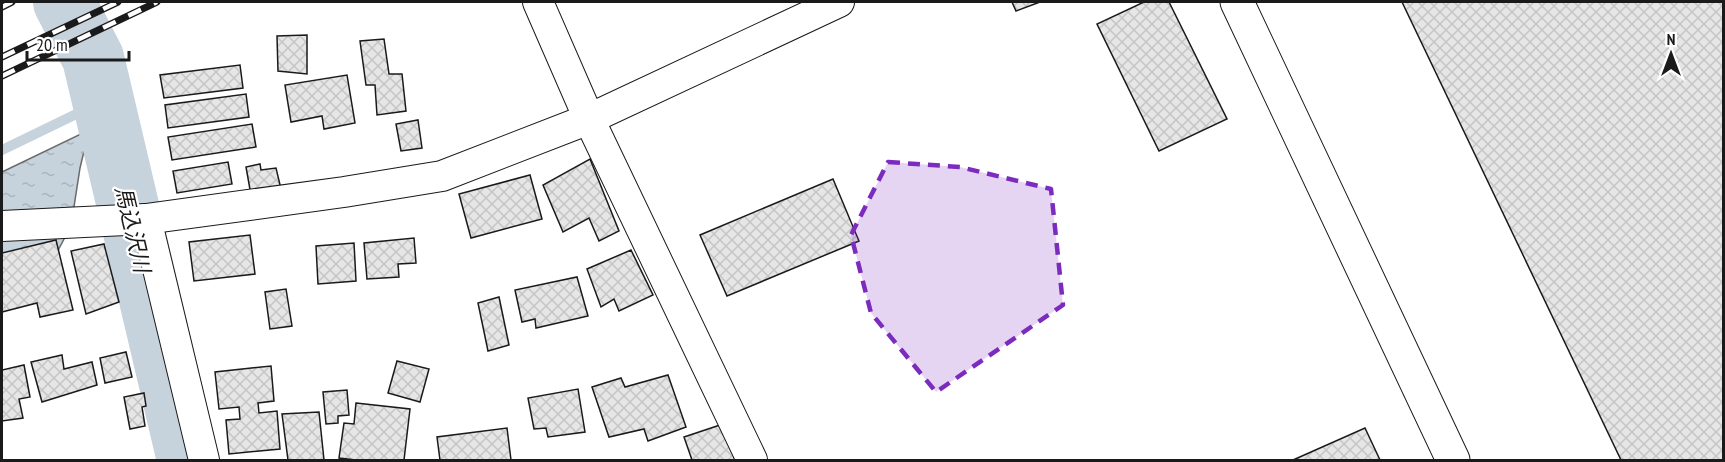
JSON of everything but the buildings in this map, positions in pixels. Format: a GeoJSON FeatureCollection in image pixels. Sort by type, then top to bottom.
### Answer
{"type":"FeatureCollection","features":[{"type":"Feature","properties":{"kind":"street"},"geometry":{"type":"LineString","coordinates":[[538,2],[589,118],[752,460]]}},
{"type":"Feature","properties":{"kind":"street"},"geometry":{"type":"LineString","coordinates":[[2,225],[133,220],[344,192],[442,176],[589,118],[839,2]]}},
{"type":"Feature","properties":{"kind":"street"},"geometry":{"type":"LineString","coordinates":[[1237,2],[1453,460]]}},
{"type":"Feature","properties":{"kind":"street"},"geometry":{"type":"LineString","coordinates":[[133,220],[204,460]]}},
{"type":"Feature","properties":{"kind":"highlighted area"},"geometry":{"type":"Polygon","coordinates":[[[888,162],[960,167],[1051,189],[1063,305],[936,392],[871,313],[851,235],[888,162]]]}},
{"type":"Feature","properties":{"kind":"water"},"geometry":{"type":"Polygon","coordinates":[[[89,130],[80,168],[71,226],[56,254],[2,265],[2,172],[89,130]]]}},
{"type":"Feature","properties":{"kind":"waterway","name":"馬込沢川"},"geometry":{"type":"LineString","coordinates":[[64,2],[93,58],[188,460]]}},
{"type":"Feature","properties":{"kind":"waterway"},"geometry":{"type":"LineString","coordinates":[[2,150],[99,103],[93,58]]}},
{"type":"Feature","properties":{"kind":"railway"},"geometry":{"type":"LineString","coordinates":[[2,7],[12,2]]}},
{"type":"Feature","properties":{"kind":"railway"},"geometry":{"type":"LineString","coordinates":[[2,57],[118,2]]}},
{"type":"Feature","properties":{"kind":"railway"},"geometry":{"type":"LineString","coordinates":[[2,76],[157,2]]}}]}
